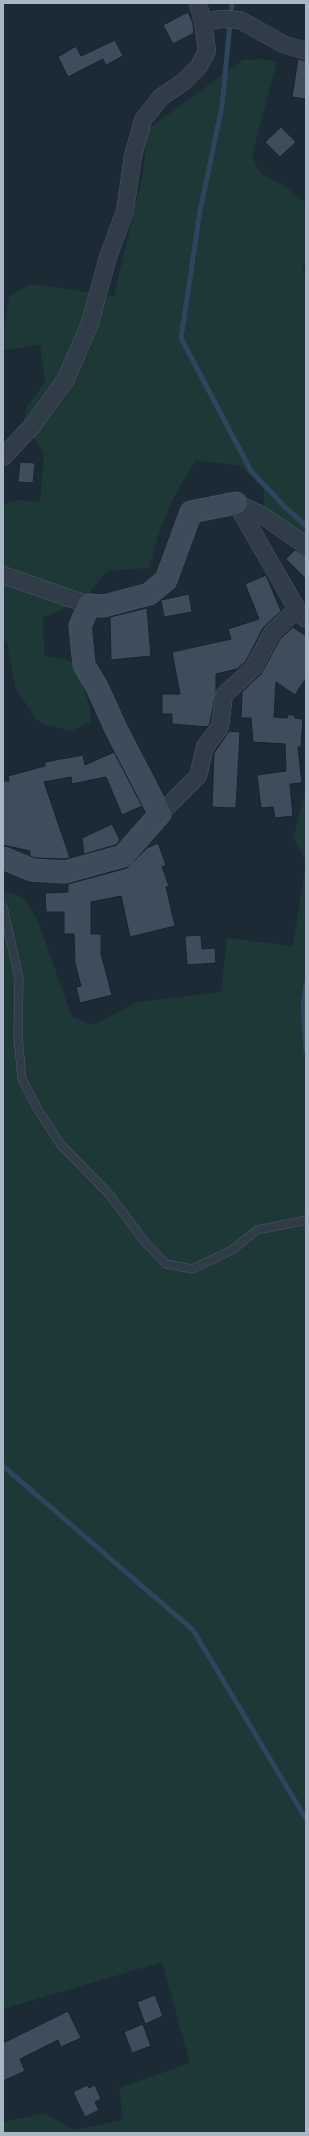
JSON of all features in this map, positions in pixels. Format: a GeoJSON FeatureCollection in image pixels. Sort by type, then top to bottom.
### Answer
{"type":"FeatureCollection","features":[{"type":"Feature","properties":{"kind":"street"},"geometry":{"type":"LineString","coordinates":[[3,457],[33,425],[66,379],[90,324],[108,257],[125,211],[132,156],[144,120],[161,97],[182,83],[199,66],[207,51],[203,22],[198,3]]}},
{"type":"Feature","properties":{"kind":"street"},"geometry":{"type":"LineString","coordinates":[[203,22],[222,19],[240,20],[283,44],[306,51]]}},
{"type":"Feature","properties":{"kind":"street"},"geometry":{"type":"LineString","coordinates":[[3,575],[89,605],[104,606],[149,594],[166,580],[191,512],[236,503],[262,515],[306,546]]}},
{"type":"Feature","properties":{"kind":"street"},"geometry":{"type":"LineString","coordinates":[[3,858],[32,870],[65,872],[123,856],[160,814],[198,776],[205,747],[220,727],[224,695],[254,667],[272,633],[301,614],[236,503]]}},
{"type":"Feature","properties":{"kind":"street"},"geometry":{"type":"LineString","coordinates":[[89,605],[80,626],[84,666],[98,687],[116,729],[160,814]]}},
{"type":"Feature","properties":{"kind":"lane"},"geometry":{"type":"LineString","coordinates":[[3,907],[19,978],[18,1036],[22,1079],[37,1108],[61,1145],[109,1194],[145,1242],[166,1264],[192,1269],[232,1250],[257,1230],[306,1220]]}},
{"type":"Feature","properties":{"kind":"green space"},"geometry":{"type":"Polygon","coordinates":[[[260,59],[277,62],[252,155],[260,173],[283,185],[306,203],[306,261],[303,264],[306,283],[306,538],[264,506],[264,489],[240,466],[196,460],[177,491],[161,526],[149,568],[107,571],[84,599],[43,618],[44,655],[75,662],[90,707],[90,722],[71,731],[43,724],[36,719],[15,687],[7,642],[3,638],[3,504],[20,500],[40,502],[44,453],[24,424],[26,408],[45,382],[40,345],[3,350],[3,332],[9,296],[32,284],[114,296],[142,178],[148,129],[243,60],[260,59]]]}},
{"type":"Feature","properties":{"kind":"green space"},"geometry":{"type":"Polygon","coordinates":[[[306,788],[306,862],[293,838],[306,788]]]}},
{"type":"Feature","properties":{"kind":"green space"},"geometry":{"type":"Polygon","coordinates":[[[306,862],[306,2133],[3,2133],[3,2122],[44,2113],[74,2130],[123,2120],[119,2088],[190,2063],[162,1962],[3,2009],[3,890],[24,898],[38,921],[72,1017],[93,1025],[137,1002],[221,992],[227,938],[293,946],[306,862]]]}},
{"type":"Feature","properties":{"kind":"building"},"geometry":{"type":"Polygon","coordinates":[[[188,12],[193,23],[194,33],[173,44],[163,25],[188,12]]]}},
{"type":"Feature","properties":{"kind":"building"},"geometry":{"type":"Polygon","coordinates":[[[115,40],[123,56],[106,65],[103,59],[68,77],[58,57],[76,46],[81,56],[115,40]]]}},
{"type":"Feature","properties":{"kind":"building"},"geometry":{"type":"Polygon","coordinates":[[[298,59],[306,61],[306,99],[292,97],[298,59]]]}},
{"type":"Feature","properties":{"kind":"building"},"geometry":{"type":"Polygon","coordinates":[[[281,127],[296,142],[280,157],[265,142],[281,127]]]}},
{"type":"Feature","properties":{"kind":"building"},"geometry":{"type":"Polygon","coordinates":[[[20,462],[35,463],[33,483],[18,482],[20,462]]]}},
{"type":"Feature","properties":{"kind":"building"},"geometry":{"type":"Polygon","coordinates":[[[295,550],[306,556],[306,579],[286,559],[295,550]]]}},
{"type":"Feature","properties":{"kind":"building"},"geometry":{"type":"Polygon","coordinates":[[[266,575],[281,611],[263,628],[246,661],[237,669],[216,674],[216,691],[208,727],[172,724],[172,714],[162,714],[162,694],[180,694],[172,652],[231,639],[228,629],[259,619],[245,584],[266,575]]]}},
{"type":"Feature","properties":{"kind":"building"},"geometry":{"type":"Polygon","coordinates":[[[189,594],[192,612],[164,617],[161,600],[189,594]]]}},
{"type":"Feature","properties":{"kind":"building"},"geometry":{"type":"Polygon","coordinates":[[[147,608],[151,656],[111,660],[110,617],[147,608]]]}},
{"type":"Feature","properties":{"kind":"building"},"geometry":{"type":"Polygon","coordinates":[[[293,627],[306,636],[306,678],[295,695],[276,682],[274,717],[287,718],[288,715],[294,715],[295,718],[303,719],[301,747],[298,747],[302,783],[290,784],[293,816],[275,818],[273,807],[261,808],[257,775],[286,771],[285,744],[253,742],[251,718],[241,718],[242,692],[261,674],[280,639],[293,627]]]}},
{"type":"Feature","properties":{"kind":"building"},"geometry":{"type":"Polygon","coordinates":[[[229,731],[240,732],[236,808],[212,807],[214,753],[229,731]]]}},
{"type":"Feature","properties":{"kind":"building"},"geometry":{"type":"Polygon","coordinates":[[[114,752],[142,806],[122,815],[106,777],[72,784],[71,777],[44,782],[70,858],[35,858],[30,856],[30,851],[3,845],[3,781],[9,781],[8,776],[45,766],[45,762],[83,755],[85,765],[114,752]]]}},
{"type":"Feature","properties":{"kind":"building"},"geometry":{"type":"Polygon","coordinates":[[[112,824],[120,840],[116,845],[84,854],[82,838],[112,824]]]}},
{"type":"Feature","properties":{"kind":"building"},"geometry":{"type":"Polygon","coordinates":[[[158,843],[166,865],[162,867],[169,886],[166,887],[175,926],[130,937],[121,896],[91,902],[91,934],[101,934],[101,954],[112,995],[80,1003],[76,987],[81,986],[75,963],[74,934],[64,934],[64,912],[46,912],[45,893],[68,892],[68,884],[127,868],[147,848],[158,843]]]}},
{"type":"Feature","properties":{"kind":"building"},"geometry":{"type":"Polygon","coordinates":[[[201,935],[202,949],[215,948],[216,963],[187,965],[185,936],[201,935]]]}},
{"type":"Feature","properties":{"kind":"building"},"geometry":{"type":"Polygon","coordinates":[[[155,1995],[163,2016],[145,2024],[137,2002],[155,1995]]]}},
{"type":"Feature","properties":{"kind":"building"},"geometry":{"type":"Polygon","coordinates":[[[68,2011],[81,2038],[61,2047],[58,2040],[20,2059],[25,2071],[3,2081],[3,2043],[68,2011]]]}},
{"type":"Feature","properties":{"kind":"building"},"geometry":{"type":"Polygon","coordinates":[[[143,2024],[151,2046],[132,2053],[124,2032],[143,2024]]]}},
{"type":"Feature","properties":{"kind":"building"},"geometry":{"type":"Polygon","coordinates":[[[87,2085],[89,2088],[95,2085],[101,2099],[95,2102],[99,2110],[85,2117],[73,2092],[87,2085]]]}},
{"type":"Feature","properties":{"kind":"waterway"},"geometry":{"type":"LineString","coordinates":[[232,3],[222,106],[200,211],[181,338],[251,471],[284,506],[306,526]]}},
{"type":"Feature","properties":{"kind":"waterway"},"geometry":{"type":"LineString","coordinates":[[306,984],[303,1004],[306,1051]]}},
{"type":"Feature","properties":{"kind":"waterway"},"geometry":{"type":"LineString","coordinates":[[3,1466],[193,1630],[306,1819]]}}]}
